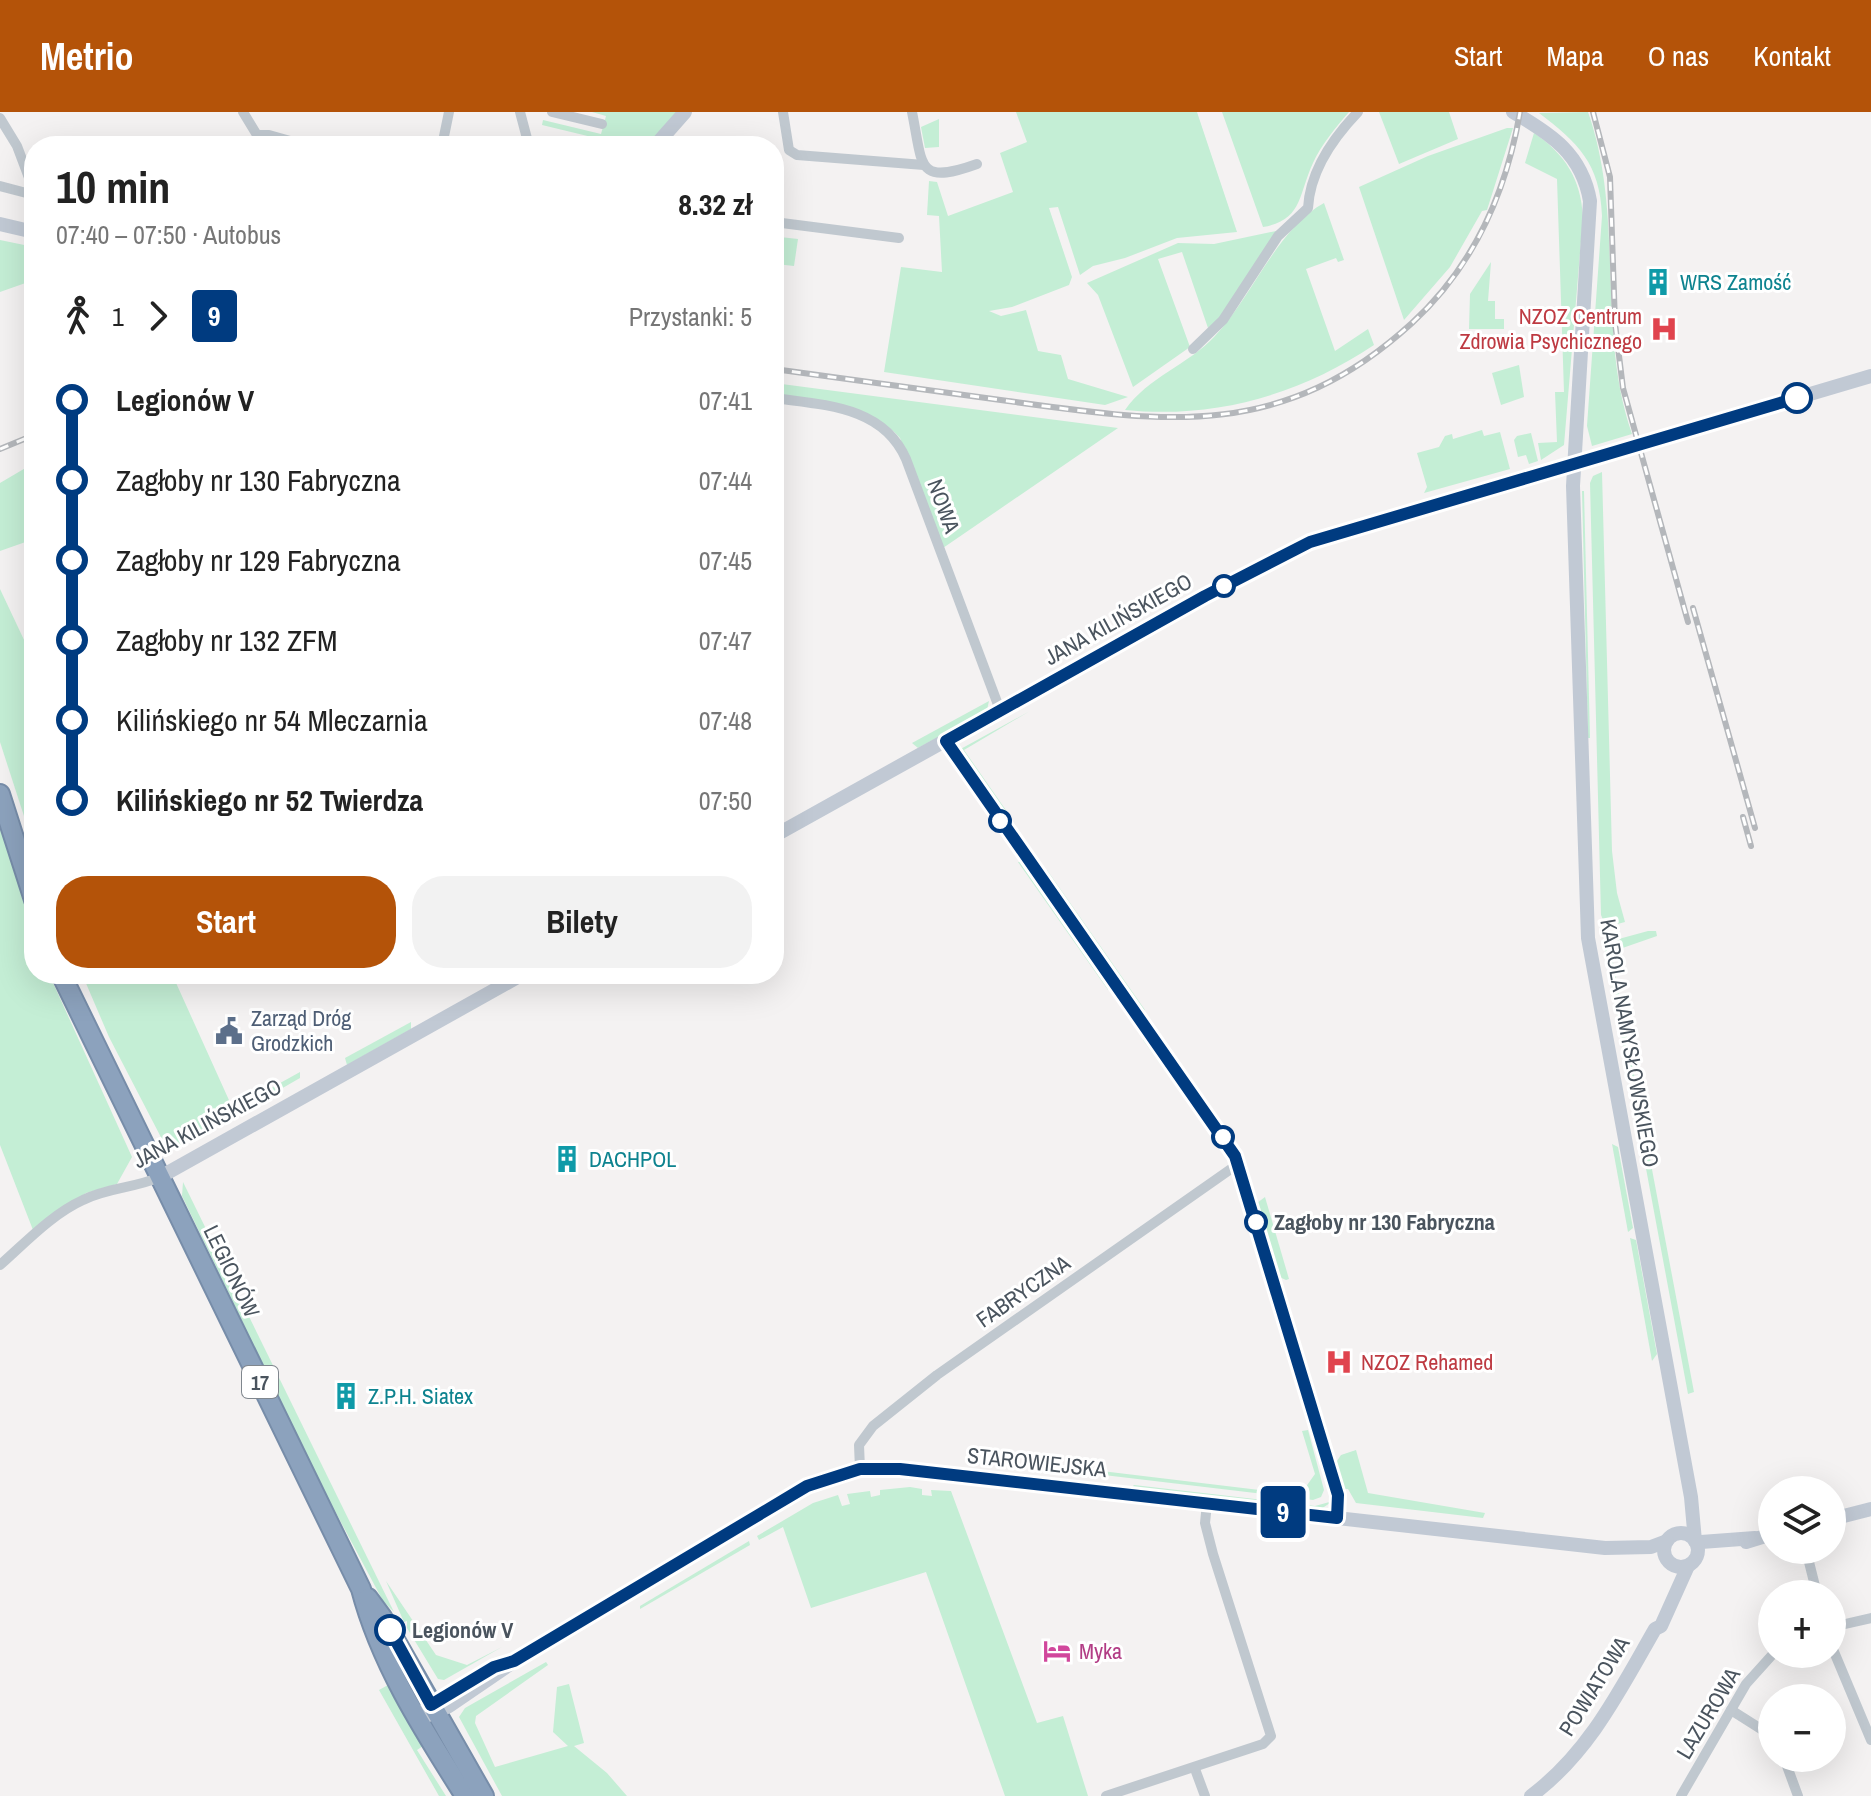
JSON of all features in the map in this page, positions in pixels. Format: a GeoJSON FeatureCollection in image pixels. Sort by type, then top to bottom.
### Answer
{"type":"FeatureCollection","features":[{"type":"Feature","properties":{"kind":"highway"},"geometry":{"type":"LineString","coordinates":[[0,794],[24,869]]}},
{"type":"Feature","properties":{"kind":"highway","name":"LEGIONÓW"},"geometry":{"type":"LineString","coordinates":[[66,984],[361,1589],[382,1617],[484,1796]]}},
{"type":"Feature","properties":{"kind":"highway","name":"LEGIONÓW"},"geometry":{"type":"LineString","coordinates":[[361,1589],[370,1623],[416,1718],[465,1796]]}},
{"type":"Feature","properties":{"kind":"street"},"geometry":{"type":"LineString","coordinates":[[243,112],[254,136]]}},
{"type":"Feature","properties":{"kind":"street"},"geometry":{"type":"LineString","coordinates":[[444,136],[449,112]]}},
{"type":"Feature","properties":{"kind":"street"},"geometry":{"type":"LineString","coordinates":[[520,112],[526,136]]}},
{"type":"Feature","properties":{"kind":"street"},"geometry":{"type":"LineString","coordinates":[[552,112],[602,124]]}},
{"type":"Feature","properties":{"kind":"street"},"geometry":{"type":"LineString","coordinates":[[664,136],[685,112]]}},
{"type":"Feature","properties":{"kind":"street"},"geometry":{"type":"LineString","coordinates":[[783,112],[788,147],[793,154],[924,165]]}},
{"type":"Feature","properties":{"kind":"street"},"geometry":{"type":"LineString","coordinates":[[912,112],[924,165],[933,173],[943,175],[977,164]]}},
{"type":"Feature","properties":{"kind":"street"},"geometry":{"type":"LineString","coordinates":[[1193,349],[1230,312],[1278,236],[1308,208],[1310,189],[1322,161],[1358,112]]}},
{"type":"Feature","properties":{"kind":"street","name":"KAROLA NAMYSŁOWSKIEGO"},"geometry":{"type":"LineString","coordinates":[[1513,112],[1548,132],[1566,148],[1582,172],[1589,195],[1590,232],[1573,465],[1589,948],[1686,1480],[1694,1554]]}},
{"type":"Feature","properties":{"kind":"street"},"geometry":{"type":"LineString","coordinates":[[0,118],[17,146],[24,165]]}},
{"type":"Feature","properties":{"kind":"street"},"geometry":{"type":"LineString","coordinates":[[784,148],[788,147]]}},
{"type":"Feature","properties":{"kind":"street"},"geometry":{"type":"LineString","coordinates":[[0,186],[24,191]]}},
{"type":"Feature","properties":{"kind":"street"},"geometry":{"type":"LineString","coordinates":[[784,223],[899,238]]}},
{"type":"Feature","properties":{"kind":"street"},"geometry":{"type":"LineString","coordinates":[[0,224],[24,230]]}},
{"type":"Feature","properties":{"kind":"street","name":"JANA KILIŃSKIEGO"},"geometry":{"type":"LineString","coordinates":[[784,830],[1310,542],[1871,376]]}},
{"type":"Feature","properties":{"kind":"street","name":"NOWA"},"geometry":{"type":"LineString","coordinates":[[784,400],[844,410],[874,421],[892,433],[906,459],[1000,710]]}},
{"type":"Feature","properties":{"kind":"street"},"geometry":{"type":"LineString","coordinates":[[946,741],[1226,1141],[1238,1164],[1338,1495],[1337,1518]]}},
{"type":"Feature","properties":{"kind":"street","name":"JANA KILIŃSKIEGO"},"geometry":{"type":"LineString","coordinates":[[0,1265],[43,1227],[84,1199],[133,1188],[160,1177],[505,984]]}},
{"type":"Feature","properties":{"kind":"street","name":"FABRYCZNA"},"geometry":{"type":"LineString","coordinates":[[860,1469],[859,1445],[873,1426],[937,1375],[1238,1164]]}},
{"type":"Feature","properties":{"kind":"street","name":"STAROWIEJSKA"},"geometry":{"type":"LineString","coordinates":[[416,1718],[494,1667],[514,1661],[807,1486],[860,1469],[900,1469],[1605,1548],[1651,1547],[1671,1538]]}},
{"type":"Feature","properties":{"kind":"street","name":"KAROLA NAMYSŁOWSKIEGO"},"geometry":{"type":"LineString","coordinates":[[1671,1538],[1681,1518],[1686,1480]]}},
{"type":"Feature","properties":{"kind":"street"},"geometry":{"type":"LineString","coordinates":[[1106,1796],[1195,1769],[1263,1744],[1271,1736],[1272,1728],[1213,1554],[1206,1527],[1207,1503]]}},
{"type":"Feature","properties":{"kind":"street"},"geometry":{"type":"LineString","coordinates":[[1846,1515],[1871,1509]]}},
{"type":"Feature","properties":{"kind":"street"},"geometry":{"type":"LineString","coordinates":[[1671,1538],[1688,1535],[1694,1554],[1758,1537]]}},
{"type":"Feature","properties":{"kind":"street","name":"POWIATOWA"},"geometry":{"type":"LineString","coordinates":[[1655,1629],[1654,1622],[1671,1577],[1668,1560],[1671,1538]]}},
{"type":"Feature","properties":{"kind":"street","name":"STAROWIEJSKA"},"geometry":{"type":"LineString","coordinates":[[1605,1548],[1668,1560],[1678,1567],[1694,1554]]}},
{"type":"Feature","properties":{"kind":"street","name":"POWIATOWA"},"geometry":{"type":"LineString","coordinates":[[1531,1796],[1560,1772],[1596,1730],[1655,1629],[1661,1626],[1694,1554]]}},
{"type":"Feature","properties":{"kind":"street"},"geometry":{"type":"LineString","coordinates":[[1846,1624],[1871,1618]]}},
{"type":"Feature","properties":{"kind":"street","name":"LAZUROWA"},"geometry":{"type":"LineString","coordinates":[[1681,1796],[1759,1668]]}},
{"type":"Feature","properties":{"kind":"street"},"geometry":{"type":"LineString","coordinates":[[1841,1668],[1871,1740]]}},
{"type":"Feature","properties":{"kind":"street"},"geometry":{"type":"LineString","coordinates":[[1731,1710],[1758,1727]]}},
{"type":"Feature","properties":{"kind":"street"},"geometry":{"type":"LineString","coordinates":[[1195,1769],[1205,1796]]}},
{"type":"Feature","properties":{"kind":"street"},"geometry":{"type":"LineString","coordinates":[[1789,1772],[1798,1796]]}},
{"type":"Feature","properties":{"kind":"green space"},"geometry":{"type":"Polygon","coordinates":[[[592,112],[678,112],[655,136],[588,136],[542,125],[543,120],[601,134],[606,116],[592,112]]]}},
{"type":"Feature","properties":{"kind":"green space"},"geometry":{"type":"Polygon","coordinates":[[[1016,112],[1197,112],[1237,232],[1177,238],[1125,258],[1093,266],[1080,275],[1058,207],[1049,208],[1072,277],[1069,285],[1012,307],[989,311],[1001,316],[1026,310],[1038,351],[1061,355],[1068,379],[1128,397],[1105,405],[884,372],[901,267],[942,272],[939,216],[927,215],[929,181],[937,182],[948,216],[1013,192],[1000,153],[1027,142],[1016,112]]]}},
{"type":"Feature","properties":{"kind":"green space"},"geometry":{"type":"Polygon","coordinates":[[[1222,112],[1349,112],[1316,156],[1292,212],[1286,219],[1263,227],[1222,112]]]}},
{"type":"Feature","properties":{"kind":"green space"},"geometry":{"type":"Polygon","coordinates":[[[1379,112],[1449,112],[1458,139],[1399,164],[1379,112]]]}},
{"type":"Feature","properties":{"kind":"green space"},"geometry":{"type":"Polygon","coordinates":[[[1588,112],[1599,152],[1605,192],[1615,355],[1621,395],[1632,434],[1592,446],[1587,426],[1602,216],[1600,198],[1597,182],[1584,156],[1565,134],[1539,113],[1588,112]]]}},
{"type":"Feature","properties":{"kind":"green space"},"geometry":{"type":"Polygon","coordinates":[[[939,119],[939,147],[925,148],[921,127],[939,119]]]}},
{"type":"Feature","properties":{"kind":"green space"},"geometry":{"type":"Polygon","coordinates":[[[1513,128],[1487,210],[1482,211],[1450,267],[1404,320],[1359,187],[1428,156],[1513,128]]]}},
{"type":"Feature","properties":{"kind":"green space"},"geometry":{"type":"Polygon","coordinates":[[[1534,133],[1563,159],[1575,179],[1583,217],[1564,445],[1541,460],[1538,443],[1557,442],[1555,392],[1564,392],[1557,179],[1525,163],[1534,133]]]}},
{"type":"Feature","properties":{"kind":"green space"},"geometry":{"type":"Polygon","coordinates":[[[1324,203],[1344,260],[1338,262],[1336,258],[1306,269],[1335,351],[1368,329],[1374,345],[1316,378],[1255,400],[1191,411],[1125,410],[1145,389],[1215,336],[1279,245],[1308,214],[1324,203]]]}},
{"type":"Feature","properties":{"kind":"green space"},"geometry":{"type":"Polygon","coordinates":[[[1276,231],[1276,236],[1227,312],[1208,328],[1182,252],[1158,259],[1190,347],[1133,387],[1098,295],[1087,283],[1178,243],[1214,244],[1276,231]]]}},
{"type":"Feature","properties":{"kind":"green space"},"geometry":{"type":"Polygon","coordinates":[[[784,237],[798,239],[794,266],[784,265],[784,237]]]}},
{"type":"Feature","properties":{"kind":"green space"},"geometry":{"type":"Polygon","coordinates":[[[0,240],[24,245],[24,284],[0,292],[0,240]]]}},
{"type":"Feature","properties":{"kind":"green space"},"geometry":{"type":"Polygon","coordinates":[[[1491,262],[1488,301],[1495,301],[1495,319],[1504,319],[1504,329],[1469,329],[1470,294],[1491,262]]]}},
{"type":"Feature","properties":{"kind":"green space"},"geometry":{"type":"Polygon","coordinates":[[[1519,365],[1524,397],[1501,405],[1492,373],[1519,365]]]}},
{"type":"Feature","properties":{"kind":"green space"},"geometry":{"type":"Polygon","coordinates":[[[784,384],[1118,428],[943,548],[900,438],[874,419],[824,404],[784,397],[784,384]]]}},
{"type":"Feature","properties":{"kind":"green space"},"geometry":{"type":"Polygon","coordinates":[[[1482,430],[1484,436],[1500,432],[1510,469],[1424,493],[1427,487],[1417,453],[1439,447],[1445,436],[1452,434],[1453,439],[1482,430]]]}},
{"type":"Feature","properties":{"kind":"green space"},"geometry":{"type":"Polygon","coordinates":[[[1531,433],[1538,461],[1529,464],[1526,455],[1518,457],[1514,440],[1517,436],[1531,433]]]}},
{"type":"Feature","properties":{"kind":"green space"},"geometry":{"type":"Polygon","coordinates":[[[24,469],[24,543],[0,551],[0,483],[24,469]]]}},
{"type":"Feature","properties":{"kind":"green space"},"geometry":{"type":"Polygon","coordinates":[[[1602,472],[1612,851],[1617,893],[1625,922],[1606,927],[1601,915],[1590,483],[1593,476],[1602,472]]]}},
{"type":"Feature","properties":{"kind":"green space"},"geometry":{"type":"Polygon","coordinates":[[[1584,491],[1590,738],[1588,738],[1584,491]]]}},
{"type":"Feature","properties":{"kind":"green space"},"geometry":{"type":"Polygon","coordinates":[[[0,589],[24,640],[24,816],[0,742],[0,589]]]}},
{"type":"Feature","properties":{"kind":"green space"},"geometry":{"type":"Polygon","coordinates":[[[989,701],[987,710],[918,748],[912,743],[989,701]]]}},
{"type":"Feature","properties":{"kind":"green space"},"geometry":{"type":"Polygon","coordinates":[[[1030,711],[964,750],[1010,816],[1006,819],[957,751],[1030,711]]]}},
{"type":"Feature","properties":{"kind":"green space"},"geometry":{"type":"Polygon","coordinates":[[[0,824],[24,901],[24,984],[54,984],[132,1157],[117,1184],[86,1193],[33,1230],[0,1145],[0,824]]]}},
{"type":"Feature","properties":{"kind":"green space"},"geometry":{"type":"Polygon","coordinates":[[[1018,862],[1022,862],[1108,983],[1108,990],[1018,862]]]}},
{"type":"Feature","properties":{"kind":"green space"},"geometry":{"type":"Polygon","coordinates":[[[1047,870],[1145,1010],[1139,1009],[1046,877],[1047,870]]]}},
{"type":"Feature","properties":{"kind":"green space"},"geometry":{"type":"Polygon","coordinates":[[[1656,931],[1657,936],[1611,952],[1694,1392],[1688,1394],[1604,943],[1656,931]]]}},
{"type":"Feature","properties":{"kind":"green space"},"geometry":{"type":"Polygon","coordinates":[[[86,984],[177,984],[233,1109],[300,1072],[300,1078],[178,1148],[166,1147],[109,1037],[86,984]]]}},
{"type":"Feature","properties":{"kind":"green space"},"geometry":{"type":"Polygon","coordinates":[[[411,1022],[411,1029],[347,1065],[345,1058],[411,1022]]]}},
{"type":"Feature","properties":{"kind":"green space"},"geometry":{"type":"Polygon","coordinates":[[[1143,1040],[1148,1040],[1222,1143],[1223,1151],[1143,1040]]]}},
{"type":"Feature","properties":{"kind":"green space"},"geometry":{"type":"Polygon","coordinates":[[[1612,1144],[1618,1147],[1633,1228],[1628,1232],[1612,1144]]]}},
{"type":"Feature","properties":{"kind":"green space"},"geometry":{"type":"Polygon","coordinates":[[[183,1182],[394,1612],[383,1601],[319,1481],[182,1196],[183,1182]]]}},
{"type":"Feature","properties":{"kind":"green space"},"geometry":{"type":"Polygon","coordinates":[[[1265,1197],[1289,1279],[1286,1280],[1277,1276],[1257,1210],[1257,1203],[1265,1197]]]}},
{"type":"Feature","properties":{"kind":"green space"},"geometry":{"type":"Polygon","coordinates":[[[1630,1238],[1636,1240],[1657,1354],[1652,1361],[1630,1238]]]}},
{"type":"Feature","properties":{"kind":"green space"},"geometry":{"type":"Polygon","coordinates":[[[1308,1430],[1324,1490],[1321,1497],[1313,1500],[1087,1473],[1085,1469],[1300,1495],[1315,1474],[1302,1431],[1308,1430]]]}},
{"type":"Feature","properties":{"kind":"green space"},"geometry":{"type":"Polygon","coordinates":[[[1356,1450],[1368,1493],[1485,1513],[1483,1518],[1356,1503],[1348,1489],[1341,1489],[1335,1464],[1341,1455],[1356,1450]]]}},
{"type":"Feature","properties":{"kind":"green space"},"geometry":{"type":"Polygon","coordinates":[[[1134,1485],[1315,1506],[1333,1501],[1321,1509],[1131,1488],[1134,1485]]]}},
{"type":"Feature","properties":{"kind":"green space"},"geometry":{"type":"Polygon","coordinates":[[[922,1489],[922,1495],[932,1496],[931,1490],[951,1491],[1037,1723],[1063,1716],[1088,1796],[1005,1796],[926,1572],[811,1608],[783,1527],[759,1540],[757,1536],[813,1503],[838,1495],[842,1506],[850,1504],[847,1494],[870,1491],[871,1497],[880,1495],[880,1490],[922,1489]]]}},
{"type":"Feature","properties":{"kind":"green space"},"geometry":{"type":"Polygon","coordinates":[[[749,1541],[750,1545],[640,1609],[640,1606],[749,1541]]]}},
{"type":"Feature","properties":{"kind":"green space"},"geometry":{"type":"Polygon","coordinates":[[[386,1581],[436,1655],[467,1665],[502,1647],[444,1680],[438,1679],[407,1628],[407,1621],[404,1622],[386,1581]]]}},
{"type":"Feature","properties":{"kind":"green space"},"geometry":{"type":"Polygon","coordinates":[[[546,1662],[548,1665],[476,1716],[475,1723],[495,1767],[568,1746],[553,1732],[557,1687],[569,1684],[584,1743],[574,1746],[607,1773],[627,1796],[502,1796],[459,1717],[465,1708],[546,1662]]]}},
{"type":"Feature","properties":{"kind":"green space"},"geometry":{"type":"Polygon","coordinates":[[[388,1685],[423,1746],[417,1750],[446,1796],[439,1796],[379,1690],[388,1685]]]}},
{"type":"Feature","properties":{"kind":"railway"},"geometry":{"type":"LineString","coordinates":[[784,370],[1120,415],[1171,417],[1221,414],[1269,405],[1317,388],[1364,361],[1434,301],[1470,253],[1484,227],[1506,172],[1520,112]]}},
{"type":"Feature","properties":{"kind":"railway"},"geometry":{"type":"LineString","coordinates":[[1593,112],[1610,177],[1615,323],[1623,388],[1688,622]]}},
{"type":"Feature","properties":{"kind":"railway"},"geometry":{"type":"LineString","coordinates":[[0,449],[24,439]]}},
{"type":"Feature","properties":{"kind":"railway"},"geometry":{"type":"LineString","coordinates":[[1693,608],[1755,828]]}},
{"type":"Feature","properties":{"kind":"railway"},"geometry":{"type":"LineString","coordinates":[[1743,817],[1751,846]]}},
{"type":"Feature","properties":{"kind":"bus line","name":"9"},"geometry":{"type":"LineString","coordinates":[[390,1630],[431,1705],[494,1667],[514,1661],[807,1486],[860,1469],[900,1469],[1337,1518],[1338,1495],[1235,1156],[946,741],[1264,563],[1310,542],[1797,398]]}},
{"type":"Feature","properties":{"kind":"place","name":"WRS Zamość"},"geometry":{"type":"Point","coordinates":[1658,282]}},
{"type":"Feature","properties":{"kind":"place","name":"NZOZ Centrum Zdrowia Psychicznego"},"geometry":{"type":"Point","coordinates":[1664,329]}},
{"type":"Feature","properties":{"kind":"place","name":"Zarząd Dróg Grodzkich"},"geometry":{"type":"Point","coordinates":[229,1031]}},
{"type":"Feature","properties":{"kind":"place","name":"DACHPOL"},"geometry":{"type":"Point","coordinates":[567,1159]}},
{"type":"Feature","properties":{"kind":"place","name":"Zagłoby nr 130 Fabryczna"},"geometry":{"type":"Point","coordinates":[1256,1222]}},
{"type":"Feature","properties":{"kind":"place","name":"NZOZ Rehamed"},"geometry":{"type":"Point","coordinates":[1339,1362]}},
{"type":"Feature","properties":{"kind":"place","name":"Z.P.H. Siatex"},"geometry":{"type":"Point","coordinates":[346,1396]}},
{"type":"Feature","properties":{"kind":"place","name":"Legionów V"},"geometry":{"type":"Point","coordinates":[390,1630]}},
{"type":"Feature","properties":{"kind":"place","name":"Myka"},"geometry":{"type":"Point","coordinates":[1057,1651]}}]}
